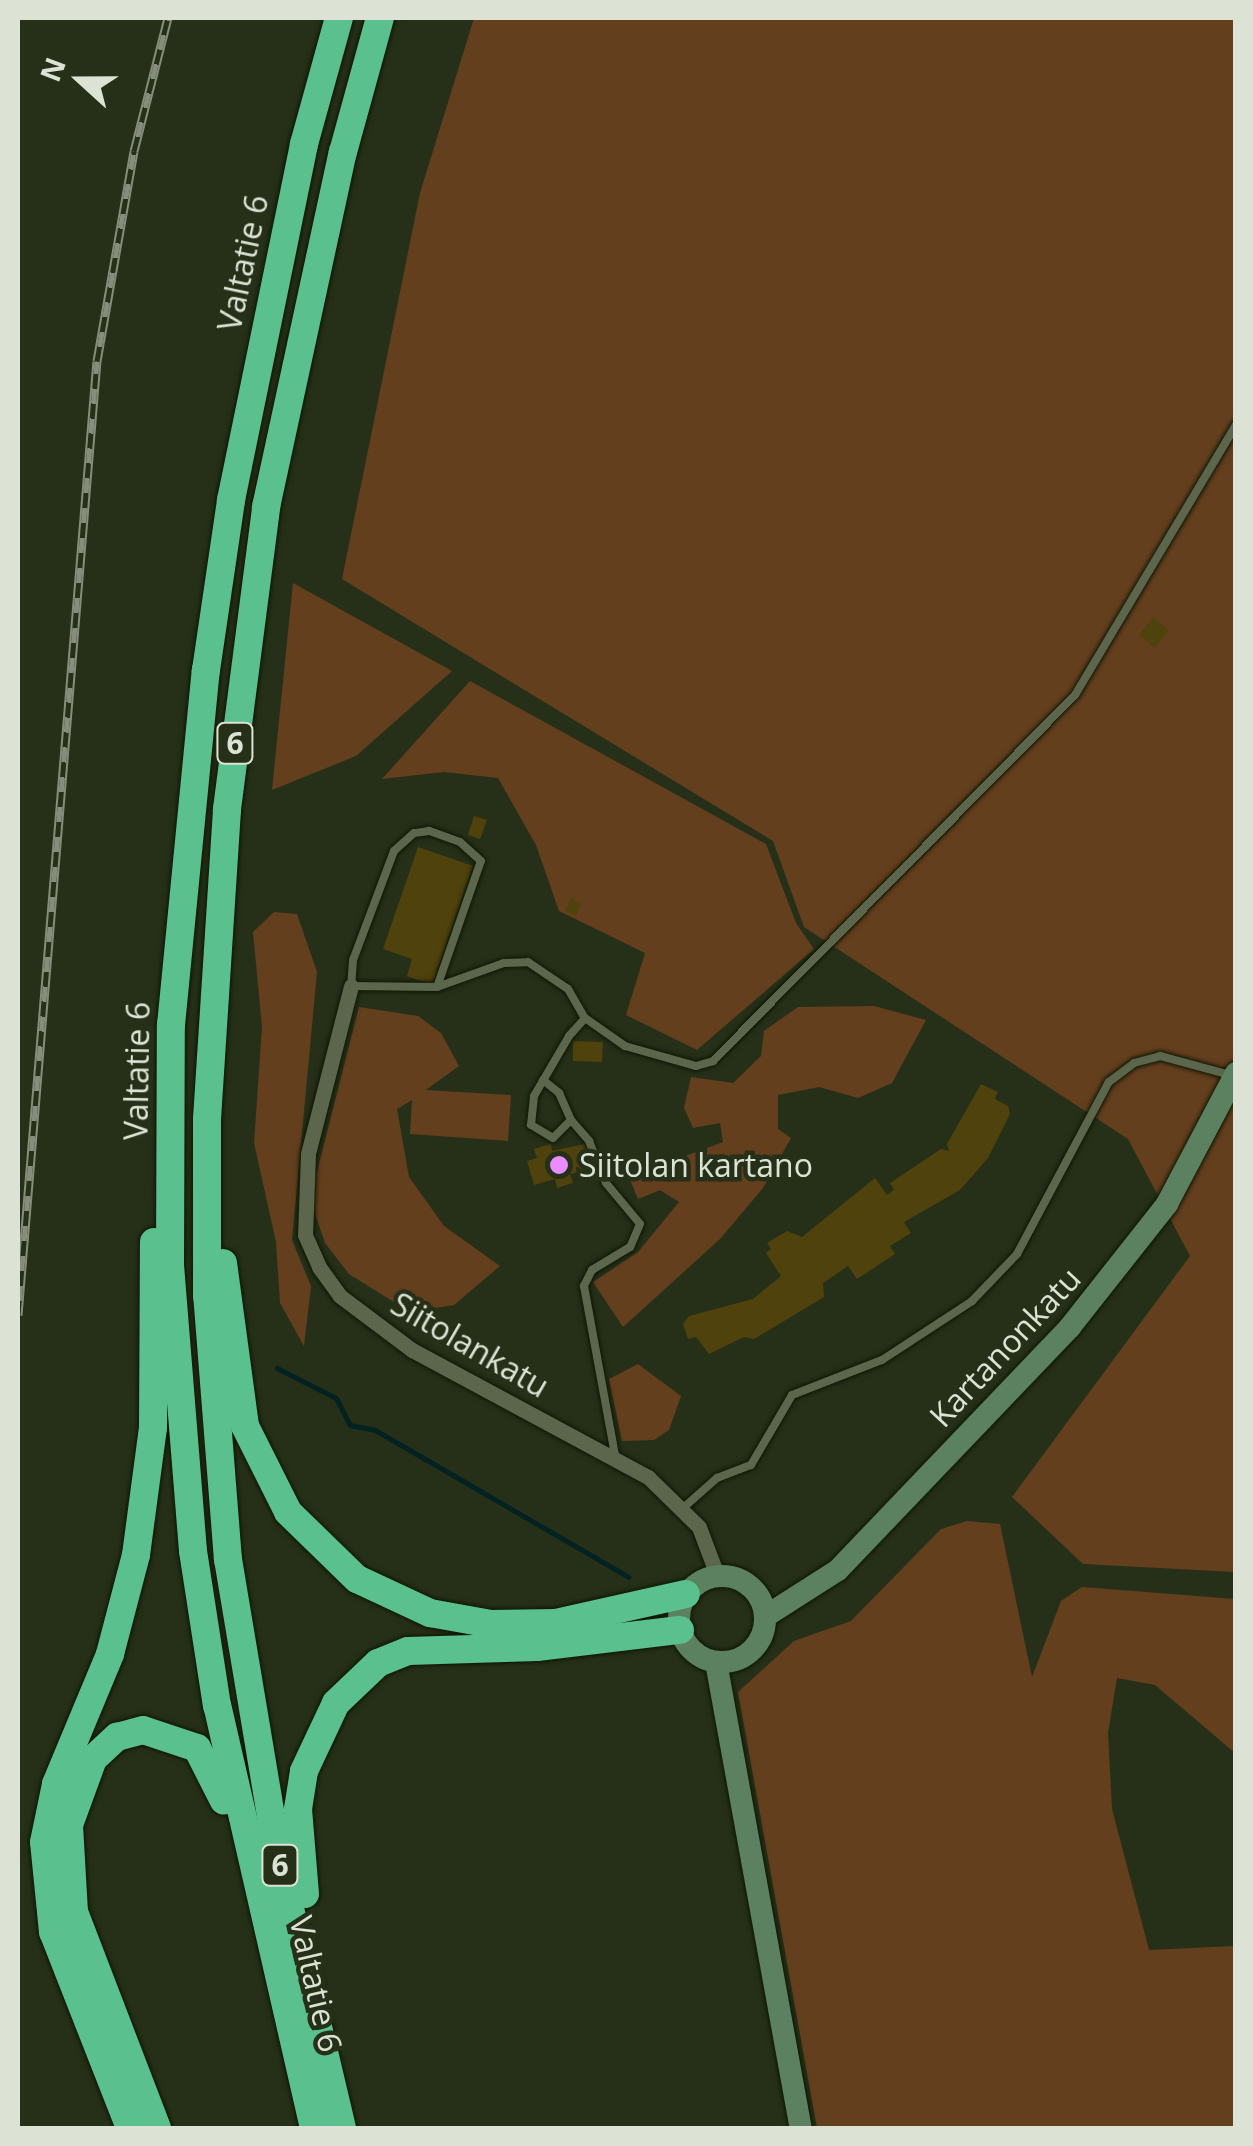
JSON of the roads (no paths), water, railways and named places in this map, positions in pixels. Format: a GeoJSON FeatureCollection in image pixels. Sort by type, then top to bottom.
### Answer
{"type":"FeatureCollection","features":[{"type":"Feature","properties":{"kind":"highway","name":"Valtatie 6"},"geometry":{"type":"LineString","coordinates":[[314,2128],[202,1618],[178,1412],[170,1170],[182,892],[231,500],[300,163],[339,18]]}},
{"type":"Feature","properties":{"kind":"highway","name":"Valtatie 6"},"geometry":{"type":"LineString","coordinates":[[342,2128],[274,1834],[234,1599],[207,1296],[215,942],[266,507],[342,152],[380,18]]}},
{"type":"Feature","properties":{"kind":"highway"},"geometry":{"type":"LineString","coordinates":[[215,942],[221,1239],[232,1361],[245,1426],[288,1512],[357,1579],[430,1613],[491,1624],[556,1623],[686,1594]]}},
{"type":"Feature","properties":{"kind":"highway"},"geometry":{"type":"LineString","coordinates":[[130,2128],[53,1932],[44,1842],[56,1784],[110,1654],[133,1571],[152,1428],[151,1254],[170,1170]]}},
{"type":"Feature","properties":{"kind":"highway"},"geometry":{"type":"LineString","coordinates":[[342,2128],[298,1856],[304,1772],[336,1703],[352,1682],[408,1650],[536,1647],[680,1630]]}},
{"type":"Feature","properties":{"kind":"highway"},"geometry":{"type":"LineString","coordinates":[[157,2128],[68,1883],[75,1797],[92,1759],[116,1737],[159,1731],[180,1738],[208,1762],[291,2032]]}},
{"type":"Feature","properties":{"kind":"main road","name":"Kartanonkatu"},"geometry":{"type":"LineString","coordinates":[[766,1616],[838,1570],[1070,1328],[1167,1204],[1235,1075]]}},
{"type":"Feature","properties":{"kind":"main road"},"geometry":{"type":"LineString","coordinates":[[717,1575],[750,1585],[766,1616],[757,1645],[732,1662],[716,1662],[693,1652],[680,1630],[686,1594],[717,1575]]}},
{"type":"Feature","properties":{"kind":"main road"},"geometry":{"type":"LineString","coordinates":[[716,1662],[801,2128]]}},
{"type":"Feature","properties":{"kind":"street","name":"Siitolankatu"},"geometry":{"type":"LineString","coordinates":[[352,986],[308,1154],[305,1235],[319,1267],[340,1296],[412,1350],[614,1455],[682,1509],[710,1547],[717,1575]]}},
{"type":"Feature","properties":{"kind":"lane"},"geometry":{"type":"LineString","coordinates":[[437,987],[481,861],[460,842],[429,831],[414,833],[394,852],[353,960],[352,986],[437,987],[504,962],[528,962],[568,989],[600,1034],[696,1066],[713,1061],[1075,694],[1236,425]]}},
{"type":"Feature","properties":{"kind":"lane"},"geometry":{"type":"LineString","coordinates":[[571,1120],[553,1138],[531,1125],[534,1096],[585,1018]]}},
{"type":"Feature","properties":{"kind":"lane"},"geometry":{"type":"LineString","coordinates":[[682,1509],[716,1478],[751,1465],[792,1395],[882,1360],[972,1300],[1016,1254],[1109,1082],[1134,1063],[1160,1056],[1235,1075]]}},
{"type":"Feature","properties":{"kind":"lane"},"geometry":{"type":"LineString","coordinates":[[543,1080],[559,1092],[571,1120],[589,1140],[606,1183],[640,1224],[630,1247],[592,1270],[584,1286],[614,1455]]}},
{"type":"Feature","properties":{"kind":"waterway"},"geometry":{"type":"LineString","coordinates":[[277,1368],[336,1398],[350,1425],[375,1430],[629,1577]]}},
{"type":"Feature","properties":{"kind":"railway"},"geometry":{"type":"LineString","coordinates":[[18,1315],[97,361],[134,151],[168,18]]}},
{"type":"Feature","properties":{"kind":"place","name":"Siitolan kartano"},"geometry":{"type":"Point","coordinates":[559,1165]}}]}
